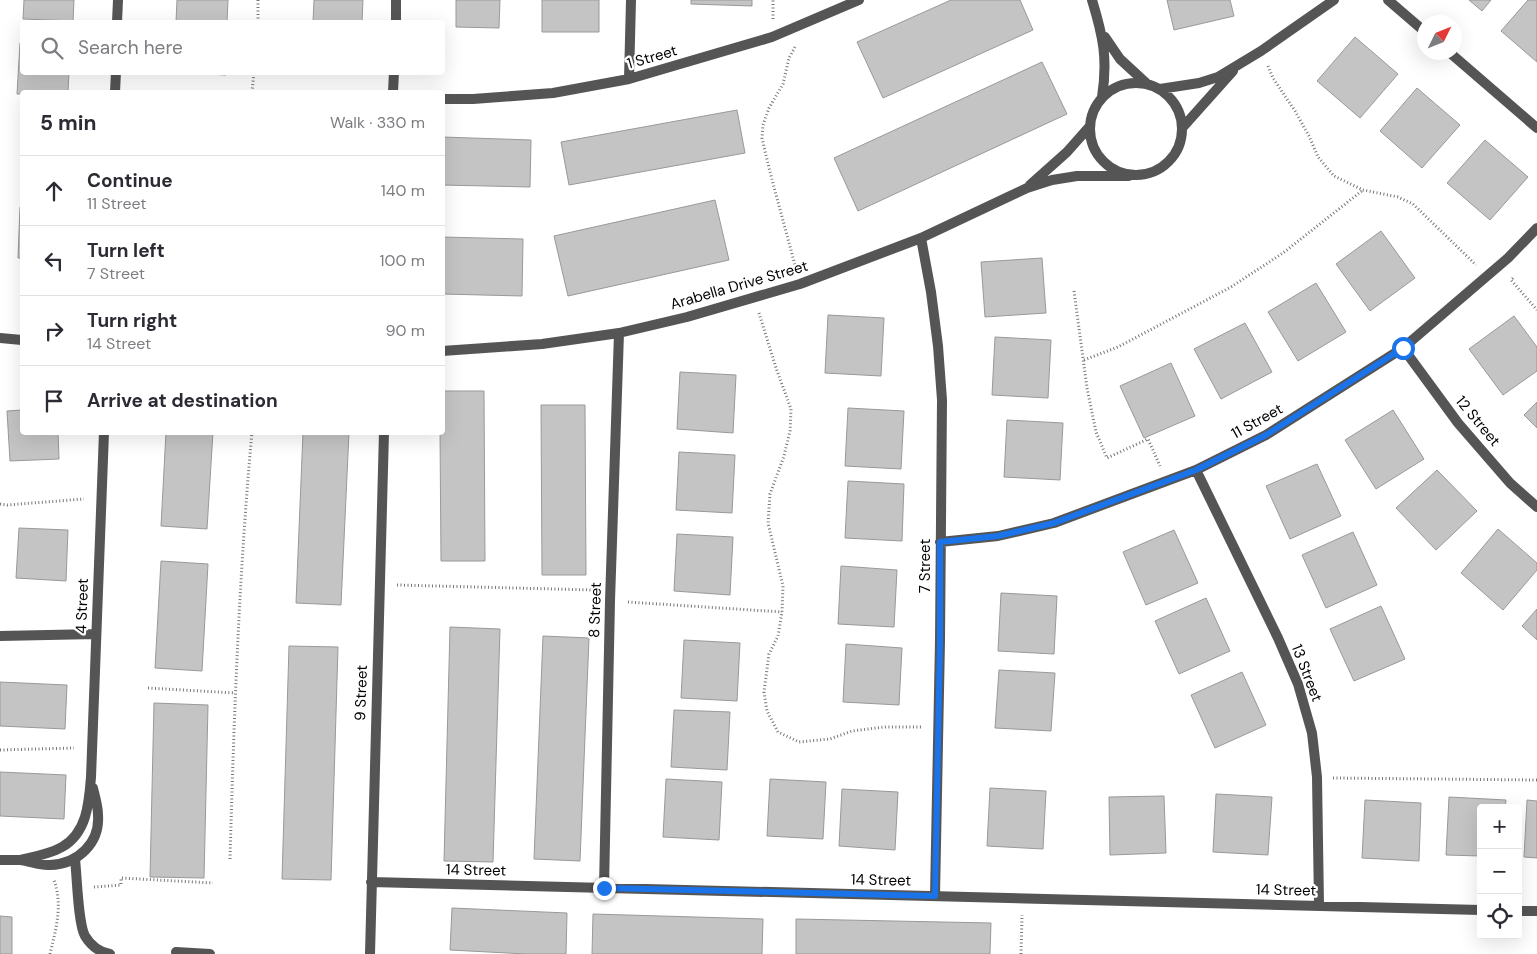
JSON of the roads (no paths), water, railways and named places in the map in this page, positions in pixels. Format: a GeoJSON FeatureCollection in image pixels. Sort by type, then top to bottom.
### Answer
{"type":"FeatureCollection","features":[{"type":"Feature","properties":{"kind":"street"},"geometry":{"type":"LineString","coordinates":[[117,20],[118,0]]}},
{"type":"Feature","properties":{"kind":"street"},"geometry":{"type":"LineString","coordinates":[[396,0],[396,20]]}},
{"type":"Feature","properties":{"kind":"street"},"geometry":{"type":"LineString","coordinates":[[629,79],[631,0]]}},
{"type":"Feature","properties":{"kind":"street","name":"1 Street"},"geometry":{"type":"LineString","coordinates":[[445,99],[473,99],[553,93],[629,79],[772,37],[859,0]]}},
{"type":"Feature","properties":{"kind":"street"},"geometry":{"type":"LineString","coordinates":[[1092,0],[1104,43],[1105,70],[1102,97]]}},
{"type":"Feature","properties":{"kind":"street"},"geometry":{"type":"LineString","coordinates":[[1160,89],[1199,83],[1218,77],[1262,51],[1334,0]]}},
{"type":"Feature","properties":{"kind":"street"},"geometry":{"type":"LineString","coordinates":[[1388,0],[1417,25]]}},
{"type":"Feature","properties":{"kind":"street"},"geometry":{"type":"LineString","coordinates":[[1101,30],[1120,59],[1146,84]]}},
{"type":"Feature","properties":{"kind":"street"},"geometry":{"type":"LineString","coordinates":[[1458,60],[1537,128]]}},
{"type":"Feature","properties":{"kind":"street"},"geometry":{"type":"LineString","coordinates":[[1184,127],[1235,68]]}},
{"type":"Feature","properties":{"kind":"street"},"geometry":{"type":"LineString","coordinates":[[115,90],[116,75]]}},
{"type":"Feature","properties":{"kind":"street"},"geometry":{"type":"LineString","coordinates":[[393,90],[394,75]]}},
{"type":"Feature","properties":{"kind":"street"},"geometry":{"type":"LineString","coordinates":[[1027,188],[1052,180],[1077,176],[1129,176],[1150,175],[1168,164],[1180,148],[1184,127],[1180,112],[1172,99],[1160,89],[1146,84],[1130,83],[1114,88],[1102,97],[1094,110],[1090,126],[1092,143],[1100,158],[1112,170],[1129,176]]}},
{"type":"Feature","properties":{"kind":"street"},"geometry":{"type":"LineString","coordinates":[[1027,188],[1067,152],[1090,126]]}},
{"type":"Feature","properties":{"kind":"street","name":"Arabella Drive Street"},"geometry":{"type":"LineString","coordinates":[[445,352],[542,344],[619,333],[754,298],[800,284],[921,238],[1027,188]]}},
{"type":"Feature","properties":{"kind":"street","name":"11 Street"},"geometry":{"type":"LineString","coordinates":[[940,542],[998,536],[1054,523],[1196,470],[1266,435],[1403,348],[1508,258],[1537,228]]}},
{"type":"Feature","properties":{"kind":"street","name":"7 Street"},"geometry":{"type":"LineString","coordinates":[[921,238],[931,292],[942,400],[943,454],[935,896]]}},
{"type":"Feature","properties":{"kind":"street","name":"8 Street"},"geometry":{"type":"LineString","coordinates":[[604,888],[619,333]]}},
{"type":"Feature","properties":{"kind":"street"},"geometry":{"type":"LineString","coordinates":[[0,338],[20,339]]}},
{"type":"Feature","properties":{"kind":"street","name":"12 Street"},"geometry":{"type":"LineString","coordinates":[[1403,348],[1458,423],[1510,482],[1537,507]]}},
{"type":"Feature","properties":{"kind":"street","name":"4 Street"},"geometry":{"type":"LineString","coordinates":[[20,860],[62,847],[76,836],[84,821],[89,802],[105,435]]}},
{"type":"Feature","properties":{"kind":"street","name":"9 Street"},"geometry":{"type":"LineString","coordinates":[[370,954],[384,435]]}},
{"type":"Feature","properties":{"kind":"street","name":"13 Street"},"geometry":{"type":"LineString","coordinates":[[1196,470],[1278,638],[1298,684],[1312,733],[1317,777],[1319,905]]}},
{"type":"Feature","properties":{"kind":"street"},"geometry":{"type":"LineString","coordinates":[[0,636],[96,634]]}},
{"type":"Feature","properties":{"kind":"street","name":"4 Street"},"geometry":{"type":"LineString","coordinates":[[0,860],[20,860],[49,866],[63,864],[75,859],[86,851],[93,840],[97,828],[98,815],[91,777]]}},
{"type":"Feature","properties":{"kind":"street"},"geometry":{"type":"LineString","coordinates":[[75,859],[84,935],[92,946],[103,953],[110,954]]}},
{"type":"Feature","properties":{"kind":"street","name":"14 Street"},"geometry":{"type":"LineString","coordinates":[[371,882],[1477,910]]}},
{"type":"Feature","properties":{"kind":"street"},"geometry":{"type":"LineString","coordinates":[[1522,911],[1537,912]]}},
{"type":"Feature","properties":{"kind":"street"},"geometry":{"type":"LineString","coordinates":[[176,952],[210,954]]}}]}
